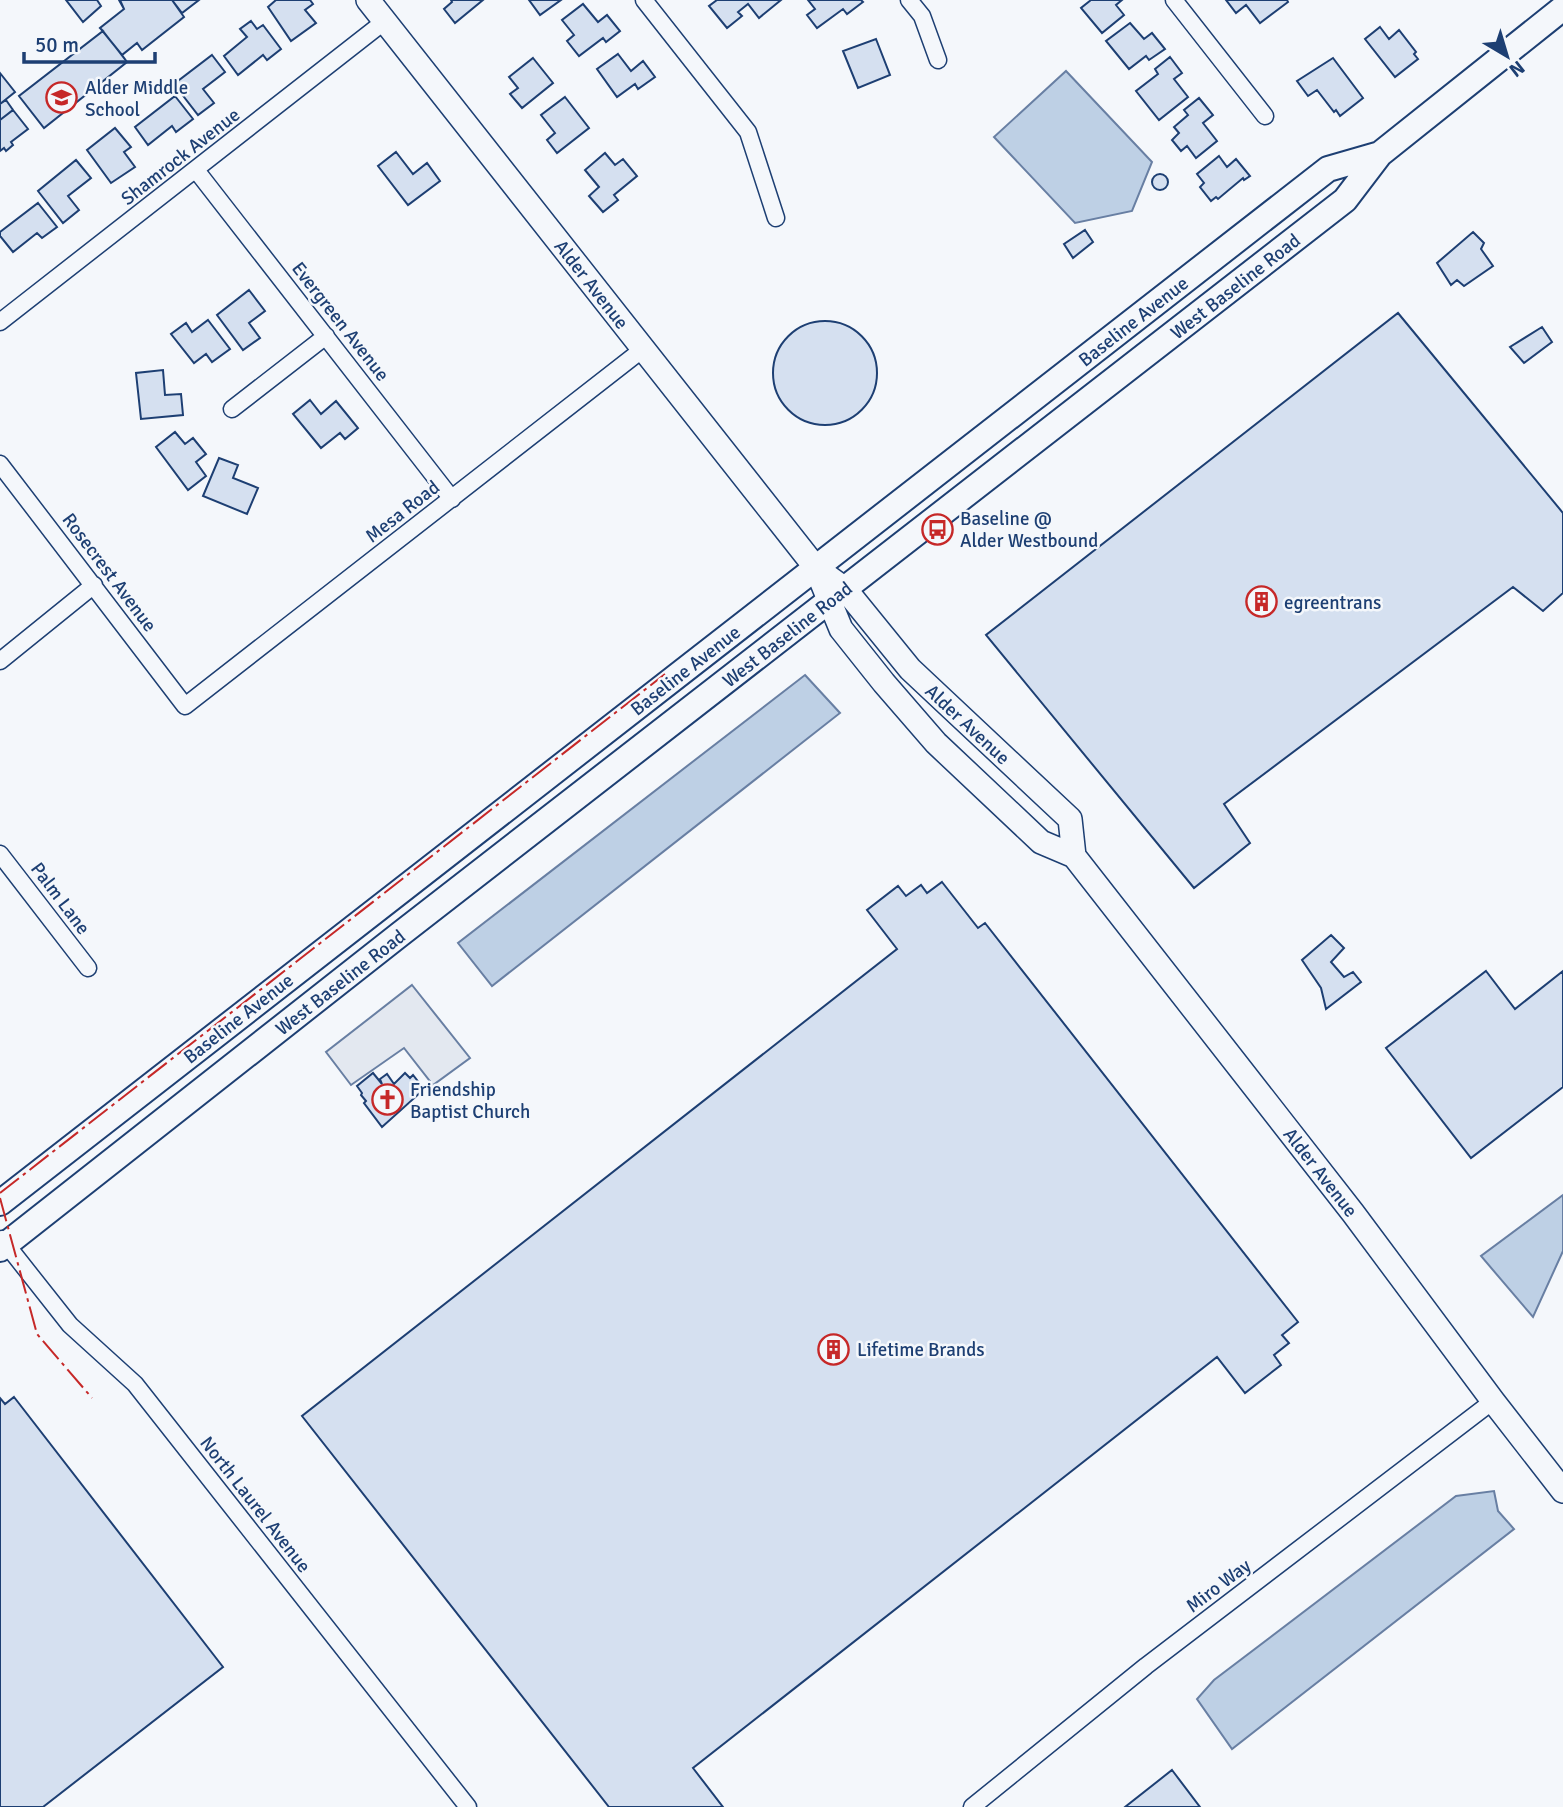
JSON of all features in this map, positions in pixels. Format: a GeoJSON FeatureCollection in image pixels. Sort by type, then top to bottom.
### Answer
{"type":"FeatureCollection","features":[{"type":"Feature","properties":{"kind":"main road","name":"Alder Avenue"},"geometry":{"type":"LineString","coordinates":[[369,0],[837,595],[910,669],[1070,819],[1074,856]]}},
{"type":"Feature","properties":{"kind":"main road","name":"West Baseline Road"},"geometry":{"type":"LineString","coordinates":[[2,1244],[1345,200],[1380,154],[1563,8]]}},
{"type":"Feature","properties":{"kind":"main road","name":"Baseline Avenue"},"geometry":{"type":"LineString","coordinates":[[0,1203],[1328,169],[1380,154]]}},
{"type":"Feature","properties":{"kind":"main road","name":"Alder Avenue"},"geometry":{"type":"LineString","coordinates":[[837,595],[841,629],[936,743],[1041,842],[1074,856],[1353,1213],[1563,1491]]}},
{"type":"Feature","properties":{"kind":"street"},"geometry":{"type":"LineString","coordinates":[[644,0],[748,132],[776,218]]}},
{"type":"Feature","properties":{"kind":"street"},"geometry":{"type":"LineString","coordinates":[[909,0],[922,16],[938,60]]}},
{"type":"Feature","properties":{"kind":"street"},"geometry":{"type":"LineString","coordinates":[[1174,0],[1265,116]]}},
{"type":"Feature","properties":{"kind":"street","name":"Shamrock Avenue"},"geometry":{"type":"LineString","coordinates":[[0,322],[385,22]]}},
{"type":"Feature","properties":{"kind":"street","name":"Evergreen Avenue"},"geometry":{"type":"LineString","coordinates":[[196,170],[452,499]]}},
{"type":"Feature","properties":{"kind":"street"},"geometry":{"type":"LineString","coordinates":[[232,409],[326,336]]}},
{"type":"Feature","properties":{"kind":"street","name":"Mesa Road"},"geometry":{"type":"LineString","coordinates":[[185,706],[643,349]]}},
{"type":"Feature","properties":{"kind":"street","name":"Rosecrest Avenue"},"geometry":{"type":"LineString","coordinates":[[0,464],[185,706]]}},
{"type":"Feature","properties":{"kind":"street"},"geometry":{"type":"LineString","coordinates":[[0,661],[94,585]]}},
{"type":"Feature","properties":{"kind":"street","name":"Palm Lane"},"geometry":{"type":"LineString","coordinates":[[0,854],[88,968]]}},
{"type":"Feature","properties":{"kind":"street","name":"North Laurel Avenue"},"geometry":{"type":"LineString","coordinates":[[2,1244],[70,1325],[135,1384],[468,1807]]}},
{"type":"Feature","properties":{"kind":"street","name":"Miro Way"},"geometry":{"type":"LineString","coordinates":[[972,1807],[1146,1666],[1493,1401]]}},
{"type":"Feature","properties":{"kind":"shaded area"},"geometry":{"type":"Polygon","coordinates":[[[412,985],[470,1058],[433,1085],[404,1048],[351,1085],[326,1052],[412,985]]]}},
{"type":"Feature","properties":{"kind":"water"},"geometry":{"type":"Polygon","coordinates":[[[1066,71],[1152,162],[1132,211],[1075,223],[994,137],[1066,71]]]}},
{"type":"Feature","properties":{"kind":"water"},"geometry":{"type":"Polygon","coordinates":[[[805,675],[840,713],[492,986],[458,943],[805,675]]]}},
{"type":"Feature","properties":{"kind":"water"},"geometry":{"type":"Polygon","coordinates":[[[1563,1195],[1563,1251],[1533,1317],[1481,1256],[1563,1195]]]}},
{"type":"Feature","properties":{"kind":"water"},"geometry":{"type":"Polygon","coordinates":[[[1494,1491],[1498,1511],[1514,1529],[1232,1749],[1197,1699],[1214,1680],[1456,1496],[1494,1491]]]}},
{"type":"Feature","properties":{"kind":"building"},"geometry":{"type":"Polygon","coordinates":[[[66,0],[97,0],[101,6],[83,22],[66,0]]]}},
{"type":"Feature","properties":{"kind":"building"},"geometry":{"type":"Polygon","coordinates":[[[119,0],[172,0],[184,17],[142,50],[137,43],[122,55],[127,62],[44,128],[19,96],[103,31],[100,28],[124,9],[119,0]]]}},
{"type":"Feature","properties":{"kind":"building"},"geometry":{"type":"Polygon","coordinates":[[[120,0],[172,0],[184,17],[142,50],[137,43],[122,55],[100,28],[124,9],[120,0]]]}},
{"type":"Feature","properties":{"kind":"building"},"geometry":{"type":"Polygon","coordinates":[[[172,0],[199,0],[182,13],[172,0]]]}},
{"type":"Feature","properties":{"kind":"building"},"geometry":{"type":"Polygon","coordinates":[[[276,0],[310,0],[313,4],[305,10],[316,23],[291,41],[268,7],[276,0]]]}},
{"type":"Feature","properties":{"kind":"building"},"geometry":{"type":"Polygon","coordinates":[[[451,0],[483,0],[455,23],[444,9],[451,0]]]}},
{"type":"Feature","properties":{"kind":"building"},"geometry":{"type":"Polygon","coordinates":[[[529,0],[561,0],[540,15],[529,0]]]}},
{"type":"Feature","properties":{"kind":"building"},"geometry":{"type":"Polygon","coordinates":[[[717,0],[781,0],[759,18],[748,4],[738,12],[742,16],[727,28],[709,6],[717,0]]]}},
{"type":"Feature","properties":{"kind":"building"},"geometry":{"type":"Polygon","coordinates":[[[808,0],[863,2],[847,14],[843,9],[817,28],[807,15],[815,9],[808,0]]]}},
{"type":"Feature","properties":{"kind":"building"},"geometry":{"type":"Polygon","coordinates":[[[1091,0],[1122,0],[1116,5],[1124,15],[1102,33],[1081,8],[1091,0]]]}},
{"type":"Feature","properties":{"kind":"building"},"geometry":{"type":"Polygon","coordinates":[[[1226,0],[1288,2],[1260,23],[1246,5],[1236,13],[1226,0]]]}},
{"type":"Feature","properties":{"kind":"building"},"geometry":{"type":"Polygon","coordinates":[[[583,4],[598,22],[607,15],[620,31],[606,42],[603,38],[579,56],[567,41],[574,35],[562,20],[583,4]]]}},
{"type":"Feature","properties":{"kind":"building"},"geometry":{"type":"Polygon","coordinates":[[[251,21],[257,29],[263,25],[281,49],[267,60],[263,55],[238,75],[224,56],[247,37],[240,29],[251,21]]]}},
{"type":"Feature","properties":{"kind":"building"},"geometry":{"type":"Polygon","coordinates":[[[1130,23],[1144,39],[1152,33],[1165,49],[1149,60],[1146,56],[1129,69],[1106,41],[1130,23]]]}},
{"type":"Feature","properties":{"kind":"building"},"geometry":{"type":"Polygon","coordinates":[[[1380,27],[1389,39],[1399,30],[1416,52],[1414,54],[1418,59],[1395,77],[1365,39],[1380,27]]]}},
{"type":"Feature","properties":{"kind":"building"},"geometry":{"type":"Polygon","coordinates":[[[103,31],[127,62],[44,128],[19,96],[103,31]]]}},
{"type":"Feature","properties":{"kind":"building"},"geometry":{"type":"Polygon","coordinates":[[[876,39],[890,75],[858,88],[843,51],[876,39]]]}},
{"type":"Feature","properties":{"kind":"building"},"geometry":{"type":"Polygon","coordinates":[[[618,54],[631,71],[643,61],[655,77],[638,89],[635,84],[617,97],[597,69],[618,54]]]}},
{"type":"Feature","properties":{"kind":"building"},"geometry":{"type":"Polygon","coordinates":[[[212,55],[225,72],[203,89],[214,103],[198,115],[174,84],[212,55]]]}},
{"type":"Feature","properties":{"kind":"building"},"geometry":{"type":"Polygon","coordinates":[[[1170,57],[1182,73],[1174,79],[1188,97],[1159,120],[1136,91],[1158,74],[1155,69],[1170,57]]]}},
{"type":"Feature","properties":{"kind":"building"},"geometry":{"type":"Polygon","coordinates":[[[533,58],[553,83],[522,108],[510,94],[518,88],[509,77],[533,58]]]}},
{"type":"Feature","properties":{"kind":"building"},"geometry":{"type":"Polygon","coordinates":[[[1333,58],[1363,98],[1340,116],[1317,90],[1308,96],[1297,81],[1333,58]]]}},
{"type":"Feature","properties":{"kind":"building"},"geometry":{"type":"Polygon","coordinates":[[[0,73],[15,92],[0,104],[0,73]]]}},
{"type":"Feature","properties":{"kind":"building"},"geometry":{"type":"Polygon","coordinates":[[[0,73],[15,92],[0,104],[0,73]]]}},
{"type":"Feature","properties":{"kind":"building"},"geometry":{"type":"Polygon","coordinates":[[[175,96],[193,119],[176,132],[172,126],[148,145],[135,127],[175,96]]]}},
{"type":"Feature","properties":{"kind":"building"},"geometry":{"type":"Polygon","coordinates":[[[565,97],[589,128],[557,153],[547,140],[555,133],[541,115],[565,97]]]}},
{"type":"Feature","properties":{"kind":"building"},"geometry":{"type":"Polygon","coordinates":[[[1199,98],[1213,115],[1203,123],[1217,141],[1196,158],[1187,146],[1181,151],[1172,140],[1179,133],[1174,127],[1188,115],[1184,110],[1199,98]]]}},
{"type":"Feature","properties":{"kind":"building"},"geometry":{"type":"Polygon","coordinates":[[[6,100],[13,110],[0,120],[0,104],[6,100]]]}},
{"type":"Feature","properties":{"kind":"building"},"geometry":{"type":"Polygon","coordinates":[[[13,110],[28,129],[11,142],[13,145],[6,151],[4,148],[0,151],[0,120],[13,110]]]}},
{"type":"Feature","properties":{"kind":"building"},"geometry":{"type":"Polygon","coordinates":[[[13,110],[28,129],[11,142],[13,145],[6,151],[4,148],[0,151],[0,120],[13,110]]]}},
{"type":"Feature","properties":{"kind":"building"},"geometry":{"type":"Polygon","coordinates":[[[115,128],[131,147],[124,152],[135,167],[111,183],[87,150],[115,128]]]}},
{"type":"Feature","properties":{"kind":"building"},"geometry":{"type":"Polygon","coordinates":[[[396,152],[413,174],[427,163],[440,181],[408,205],[378,166],[396,152]]]}},
{"type":"Feature","properties":{"kind":"building"},"geometry":{"type":"Polygon","coordinates":[[[605,153],[615,165],[623,159],[637,176],[614,195],[618,200],[603,212],[589,196],[599,187],[585,170],[605,153]]]}},
{"type":"Feature","properties":{"kind":"building"},"geometry":{"type":"Polygon","coordinates":[[[1219,156],[1227,167],[1236,159],[1250,176],[1211,201],[1200,187],[1204,183],[1197,174],[1219,156]]]}},
{"type":"Feature","properties":{"kind":"building"},"geometry":{"type":"Polygon","coordinates":[[[76,160],[91,178],[68,196],[79,210],[63,223],[38,191],[76,160]]]}},
{"type":"Feature","properties":{"kind":"building"},"geometry":{"type":"Polygon","coordinates":[[[1160,174],[1166,176],[1166,188],[1160,190],[1154,188],[1152,182],[1154,176],[1160,174]]]}},
{"type":"Feature","properties":{"kind":"building"},"geometry":{"type":"Polygon","coordinates":[[[38,203],[57,227],[42,238],[37,233],[13,252],[0,236],[0,232],[38,203]]]}},
{"type":"Feature","properties":{"kind":"building"},"geometry":{"type":"Polygon","coordinates":[[[1085,230],[1093,242],[1073,258],[1064,244],[1085,230]]]}},
{"type":"Feature","properties":{"kind":"building"},"geometry":{"type":"Polygon","coordinates":[[[1473,232],[1484,243],[1481,249],[1493,266],[1464,286],[1457,280],[1451,285],[1437,263],[1473,232]]]}},
{"type":"Feature","properties":{"kind":"building"},"geometry":{"type":"Polygon","coordinates":[[[249,290],[265,311],[249,323],[260,338],[243,350],[217,315],[249,290]]]}},
{"type":"Feature","properties":{"kind":"building","name":"egreentrans"},"geometry":{"type":"Polygon","coordinates":[[[1398,313],[1563,513],[1563,593],[1543,611],[1513,587],[1224,804],[1250,843],[1194,888],[986,635],[1398,313]]]}},
{"type":"Feature","properties":{"kind":"building"},"geometry":{"type":"Polygon","coordinates":[[[208,320],[230,349],[212,362],[206,354],[194,363],[171,334],[186,323],[192,332],[208,320]]]}},
{"type":"Feature","properties":{"kind":"building"},"geometry":{"type":"Polygon","coordinates":[[[825,321],[845,325],[862,336],[873,353],[877,373],[873,393],[862,410],[845,421],[825,425],[805,421],[788,410],[777,393],[773,373],[777,353],[788,336],[805,325],[825,321]]]}},
{"type":"Feature","properties":{"kind":"building"},"geometry":{"type":"Polygon","coordinates":[[[1542,327],[1552,342],[1524,363],[1510,347],[1542,327]]]}},
{"type":"Feature","properties":{"kind":"building"},"geometry":{"type":"Polygon","coordinates":[[[163,370],[165,395],[181,394],[183,415],[141,419],[136,373],[163,370]]]}},
{"type":"Feature","properties":{"kind":"building"},"geometry":{"type":"Polygon","coordinates":[[[310,400],[321,414],[336,401],[358,428],[345,439],[340,433],[321,448],[293,414],[310,400]]]}},
{"type":"Feature","properties":{"kind":"building"},"geometry":{"type":"Polygon","coordinates":[[[175,432],[185,444],[193,438],[206,454],[196,462],[206,476],[188,490],[156,447],[175,432]]]}},
{"type":"Feature","properties":{"kind":"building"},"geometry":{"type":"Polygon","coordinates":[[[219,458],[238,465],[233,478],[258,488],[247,514],[203,496],[219,458]]]}},
{"type":"Feature","properties":{"kind":"building","name":"Lifetime Brands"},"geometry":{"type":"Polygon","coordinates":[[[942,882],[978,928],[985,923],[1298,1322],[1282,1335],[1289,1343],[1274,1355],[1281,1365],[1245,1393],[1217,1357],[693,1768],[723,1807],[609,1807],[302,1416],[897,949],[867,910],[898,886],[906,896],[921,885],[927,893],[942,882]]]}},
{"type":"Feature","properties":{"kind":"building"},"geometry":{"type":"Polygon","coordinates":[[[1331,935],[1344,948],[1331,962],[1344,977],[1353,972],[1361,982],[1326,1009],[1321,988],[1302,960],[1331,935]]]}},
{"type":"Feature","properties":{"kind":"building"},"geometry":{"type":"Polygon","coordinates":[[[1486,971],[1515,1009],[1563,971],[1563,1087],[1471,1158],[1386,1048],[1486,971]]]}},
{"type":"Feature","properties":{"kind":"building"},"geometry":{"type":"Polygon","coordinates":[[[373,1073],[382,1084],[380,1079],[387,1074],[394,1084],[405,1073],[410,1078],[413,1075],[420,1084],[417,1087],[421,1092],[382,1127],[364,1103],[366,1101],[357,1086],[373,1073]]]}},
{"type":"Feature","properties":{"kind":"building"},"geometry":{"type":"Polygon","coordinates":[[[14,1397],[223,1667],[43,1807],[0,1807],[0,1398],[5,1404],[14,1397]]]}},
{"type":"Feature","properties":{"kind":"building"},"geometry":{"type":"Polygon","coordinates":[[[1172,1770],[1200,1807],[1125,1807],[1172,1770]]]}},
{"type":"Feature","properties":{"kind":"power"},"geometry":{"type":"LineString","coordinates":[[0,1193],[665,674]]}},
{"type":"Feature","properties":{"kind":"power"},"geometry":{"type":"LineString","coordinates":[[0,1198],[37,1334],[92,1398]]}},
{"type":"Feature","properties":{"kind":"place","name":"Alder Middle School"},"geometry":{"type":"Point","coordinates":[62,98]}},
{"type":"Feature","properties":{"kind":"place","name":"Baseline @ Alder Westbound"},"geometry":{"type":"Point","coordinates":[937,529]}},
{"type":"Feature","properties":{"kind":"place","name":"egreentrans"},"geometry":{"type":"Point","coordinates":[1261,602]}},
{"type":"Feature","properties":{"kind":"place","name":"Friendship Baptist Church"},"geometry":{"type":"Point","coordinates":[387,1100]}},
{"type":"Feature","properties":{"kind":"place","name":"Lifetime Brands"},"geometry":{"type":"Point","coordinates":[834,1349]}}]}
